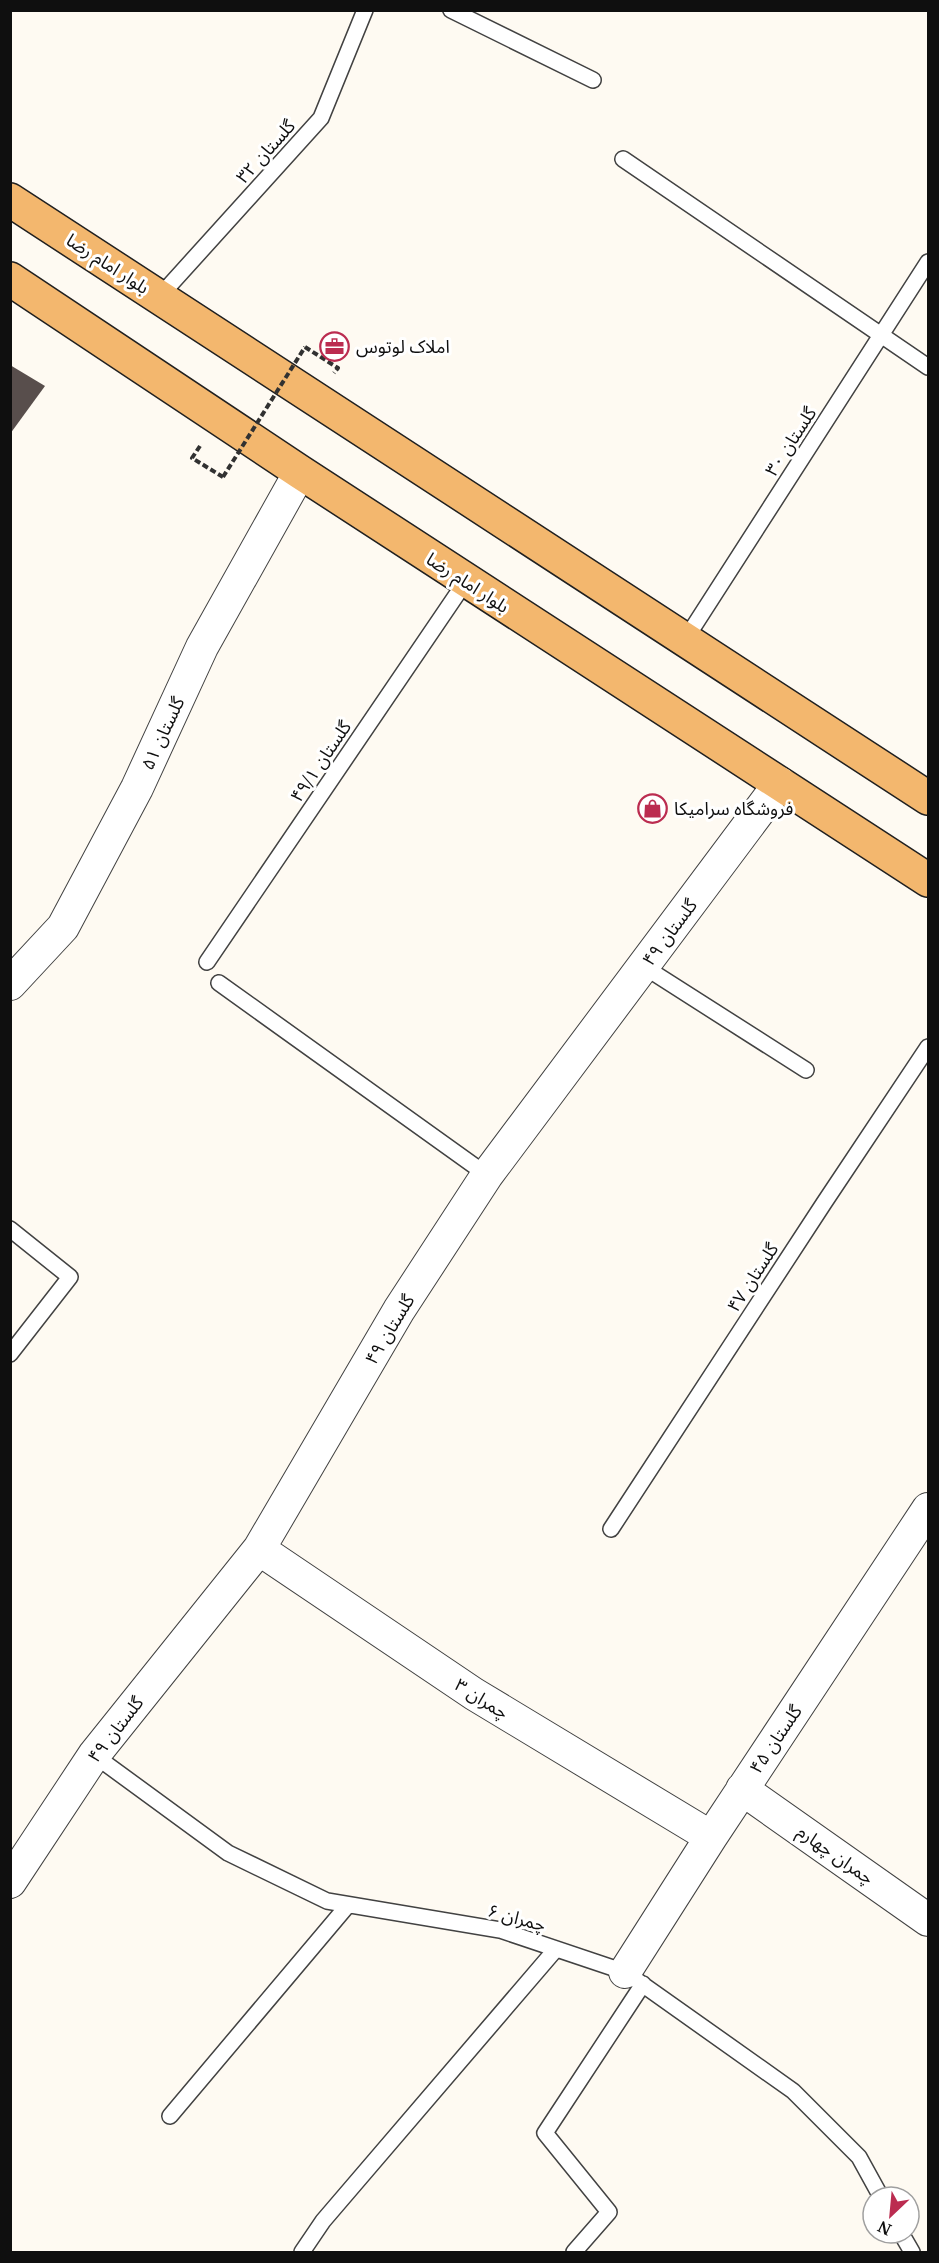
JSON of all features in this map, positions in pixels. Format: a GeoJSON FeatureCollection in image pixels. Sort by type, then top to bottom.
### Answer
{"type":"FeatureCollection","features":[{"type":"Feature","properties":{"kind":"main road","name":"بلوار امام رضا"},"geometry":{"type":"LineString","coordinates":[[10,200],[928,798]]}},
{"type":"Feature","properties":{"kind":"main road","name":"بلوار امام رضا"},"geometry":{"type":"LineString","coordinates":[[10,279],[466,581],[928,880]]}},
{"type":"Feature","properties":{"kind":"street","name":"گلستان ۵۱"},"geometry":{"type":"LineString","coordinates":[[10,984],[63,927],[137,788],[202,647],[300,472]]}},
{"type":"Feature","properties":{"kind":"street","name":"گلستان ۴۹"},"geometry":{"type":"LineString","coordinates":[[10,1882],[94,1755],[259,1549],[399,1310],[487,1174],[780,783]]}},
{"type":"Feature","properties":{"kind":"street","name":"گلستان ۴۵"},"geometry":{"type":"LineString","coordinates":[[634,1978],[711,1837],[928,1509]]}},
{"type":"Feature","properties":{"kind":"street","name":"چمران ۳"},"geometry":{"type":"LineString","coordinates":[[259,1549],[474,1694],[711,1837]]}},
{"type":"Feature","properties":{"kind":"street","name":"چمران چهارم"},"geometry":{"type":"LineString","coordinates":[[742,1789],[928,1920]]}},
{"type":"Feature","properties":{"kind":"lane","name":"گلستان ۳۲"},"geometry":{"type":"LineString","coordinates":[[160,297],[321,118],[365,10]]}},
{"type":"Feature","properties":{"kind":"lane"},"geometry":{"type":"LineString","coordinates":[[451,10],[593,80]]}},
{"type":"Feature","properties":{"kind":"lane"},"geometry":{"type":"LineString","coordinates":[[623,159],[928,367]]}},
{"type":"Feature","properties":{"kind":"lane","name":"گلستان ۳۰"},"geometry":{"type":"LineString","coordinates":[[685,640],[928,262]]}},
{"type":"Feature","properties":{"kind":"lane","name":"گلستان ۴۹/۱"},"geometry":{"type":"LineString","coordinates":[[207,962],[466,581]]}},
{"type":"Feature","properties":{"kind":"lane"},"geometry":{"type":"LineString","coordinates":[[643,966],[806,1070]]}},
{"type":"Feature","properties":{"kind":"lane"},"geometry":{"type":"LineString","coordinates":[[219,982],[487,1174]]}},
{"type":"Feature","properties":{"kind":"lane","name":"گلستان ۴۷"},"geometry":{"type":"LineString","coordinates":[[611,1529],[928,1047]]}},
{"type":"Feature","properties":{"kind":"lane"},"geometry":{"type":"LineString","coordinates":[[10,1230],[69,1277],[10,1354]]}},
{"type":"Feature","properties":{"kind":"lane","name":"چمران ۶"},"geometry":{"type":"LineString","coordinates":[[94,1755],[228,1853],[327,1901],[500,1930],[634,1978],[793,2091],[859,2157],[874,2185]]}},
{"type":"Feature","properties":{"kind":"lane"},"geometry":{"type":"LineString","coordinates":[[171,2116],[348,1905]]}},
{"type":"Feature","properties":{"kind":"lane"},"geometry":{"type":"LineString","coordinates":[[302,2253],[323,2221],[556,1949]]}},
{"type":"Feature","properties":{"kind":"lane"},"geometry":{"type":"LineString","coordinates":[[574,2253],[609,2212],[545,2133],[634,1978]]}},
{"type":"Feature","properties":{"kind":"path"},"geometry":{"type":"LineString","coordinates":[[192,458],[223,477],[305,347],[338,368]]}},
{"type":"Feature","properties":{"kind":"building"},"geometry":{"type":"Polygon","coordinates":[[[10,365],[45,386],[10,434],[10,365]]]}},
{"type":"Feature","properties":{"kind":"place","name":"املاک لوتوس"},"geometry":{"type":"Point","coordinates":[335,346]}},
{"type":"Feature","properties":{"kind":"place","name":"فروشگاه سراميكا"},"geometry":{"type":"Point","coordinates":[653,808]}}]}
